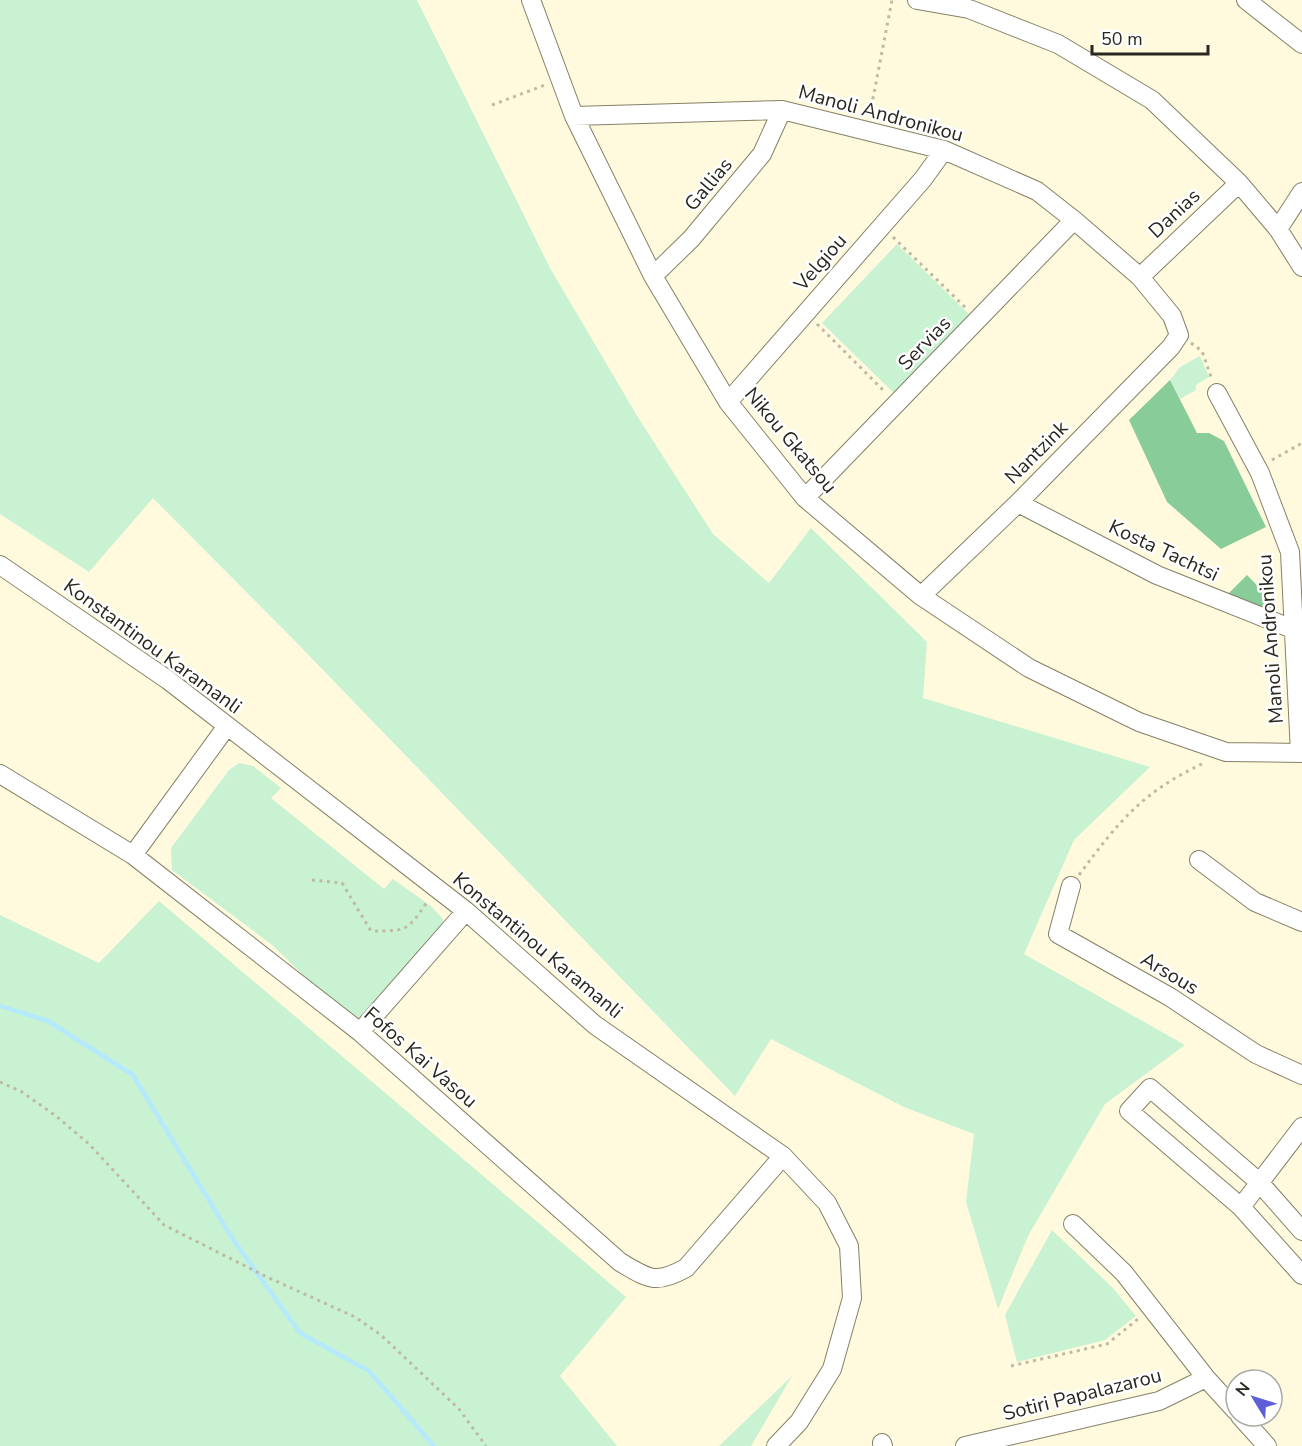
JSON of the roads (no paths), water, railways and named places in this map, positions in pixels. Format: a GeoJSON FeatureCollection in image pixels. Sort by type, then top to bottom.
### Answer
{"type":"FeatureCollection","features":[{"type":"Feature","properties":{"kind":"street","name":"Nikou Gkatsou"},"geometry":{"type":"LineString","coordinates":[[531,0],[574,116],[653,276],[728,402],[805,498],[921,596],[1029,668],[1139,722],[1226,752],[1301,753]]}},
{"type":"Feature","properties":{"kind":"street"},"geometry":{"type":"LineString","coordinates":[[917,0],[969,9],[1058,44],[1152,100],[1239,183],[1278,229],[1302,267]]}},
{"type":"Feature","properties":{"kind":"street"},"geometry":{"type":"LineString","coordinates":[[1246,0],[1302,44]]}},
{"type":"Feature","properties":{"kind":"street","name":"Manoli Andronikou"},"geometry":{"type":"LineString","coordinates":[[574,116],[782,110],[944,150],[1037,191],[1074,220],[1140,276],[1172,316],[1179,335]]}},
{"type":"Feature","properties":{"kind":"street","name":"Gallias"},"geometry":{"type":"LineString","coordinates":[[653,276],[691,239],[762,154],[782,110]]}},
{"type":"Feature","properties":{"kind":"street","name":"Velgiou"},"geometry":{"type":"LineString","coordinates":[[728,402],[923,179],[944,150]]}},
{"type":"Feature","properties":{"kind":"street","name":"Danias"},"geometry":{"type":"LineString","coordinates":[[1140,276],[1239,183]]}},
{"type":"Feature","properties":{"kind":"street"},"geometry":{"type":"LineString","coordinates":[[1278,229],[1302,192]]}},
{"type":"Feature","properties":{"kind":"street","name":"Servias"},"geometry":{"type":"LineString","coordinates":[[805,498],[1074,220]]}},
{"type":"Feature","properties":{"kind":"street","name":"Nantzink"},"geometry":{"type":"LineString","coordinates":[[921,596],[1018,503],[1171,347],[1179,335]]}},
{"type":"Feature","properties":{"kind":"street","name":"Manoli Andronikou"},"geometry":{"type":"LineString","coordinates":[[1217,393],[1257,468],[1290,552],[1301,753]]}},
{"type":"Feature","properties":{"kind":"street","name":"Kosta Tachtsi"},"geometry":{"type":"LineString","coordinates":[[1018,503],[1157,575],[1295,630]]}},
{"type":"Feature","properties":{"kind":"street","name":"Konstantinou Karamanli"},"geometry":{"type":"LineString","coordinates":[[0,565],[168,680],[466,911],[595,1024],[783,1156],[827,1203],[849,1246],[852,1298],[832,1369],[799,1422],[776,1446]]}},
{"type":"Feature","properties":{"kind":"street"},"geometry":{"type":"LineString","coordinates":[[133,855],[227,726]]}},
{"type":"Feature","properties":{"kind":"street","name":"Fofos Kai Vasou"},"geometry":{"type":"LineString","coordinates":[[0,774],[133,855],[360,1032],[620,1262],[645,1277],[666,1279],[686,1268],[783,1156]]}},
{"type":"Feature","properties":{"kind":"street"},"geometry":{"type":"LineString","coordinates":[[1198,860],[1255,902],[1302,921]]}},
{"type":"Feature","properties":{"kind":"street","name":"Arsous"},"geometry":{"type":"LineString","coordinates":[[1071,886],[1058,934],[1170,998],[1256,1054],[1302,1075]]}},
{"type":"Feature","properties":{"kind":"street"},"geometry":{"type":"LineString","coordinates":[[360,1032],[466,911]]}},
{"type":"Feature","properties":{"kind":"street"},"geometry":{"type":"LineString","coordinates":[[1302,1231],[1259,1182],[1150,1089],[1129,1111],[1241,1207],[1302,1275]]}},
{"type":"Feature","properties":{"kind":"street"},"geometry":{"type":"LineString","coordinates":[[1241,1207],[1302,1127]]}},
{"type":"Feature","properties":{"kind":"street"},"geometry":{"type":"LineString","coordinates":[[1073,1224],[1124,1273],[1224,1398]]}},
{"type":"Feature","properties":{"kind":"street","name":"Sotiri Papalazarou"},"geometry":{"type":"LineString","coordinates":[[965,1446],[1159,1401],[1206,1378]]}},
{"type":"Feature","properties":{"kind":"street"},"geometry":{"type":"LineString","coordinates":[[1251,1428],[1267,1446]]}},
{"type":"Feature","properties":{"kind":"waterway"},"geometry":{"type":"LineString","coordinates":[[0,1006],[48,1021],[133,1075],[230,1235],[300,1333],[369,1371],[434,1446]]}}]}
